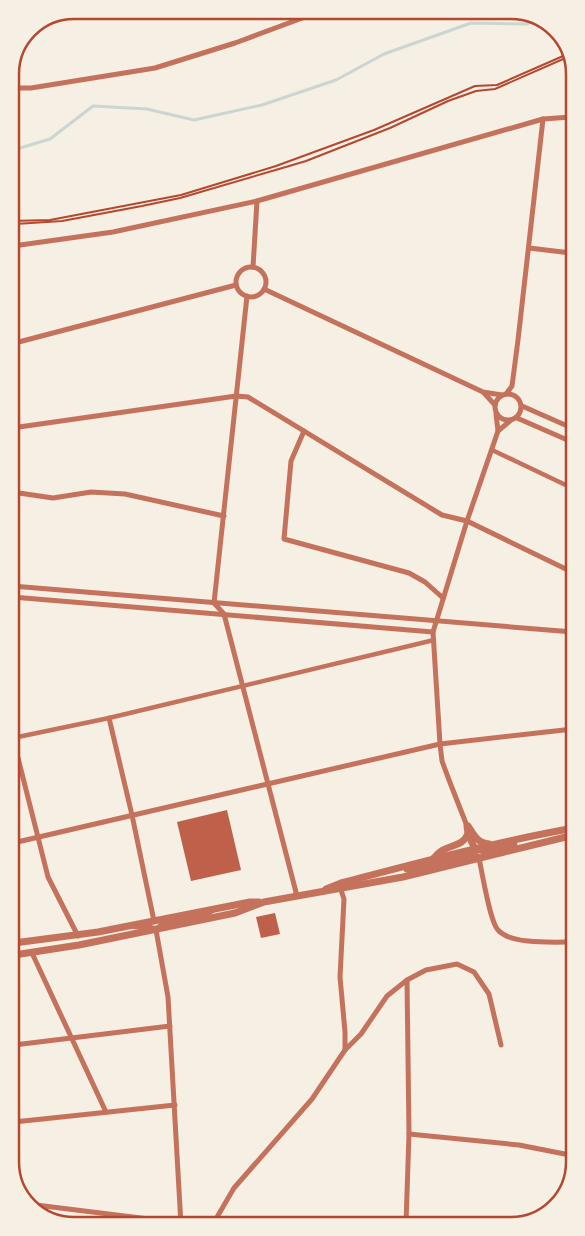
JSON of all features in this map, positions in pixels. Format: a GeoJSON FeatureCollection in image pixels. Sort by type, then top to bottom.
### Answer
{"type":"FeatureCollection","features":[{"type":"Feature","properties":{"kind":"street"},"geometry":{"type":"LineString","coordinates":[[19,88],[31,88],[155,68],[235,43],[300,19]]}},
{"type":"Feature","properties":{"kind":"street"},"geometry":{"type":"LineString","coordinates":[[19,246],[113,232],[257,201],[543,119],[566,118]]}},
{"type":"Feature","properties":{"kind":"street"},"geometry":{"type":"LineString","coordinates":[[498,431],[517,418],[522,406],[514,395],[512,386],[543,119]]}},
{"type":"Feature","properties":{"kind":"street"},"geometry":{"type":"LineString","coordinates":[[253,267],[257,201]]}},
{"type":"Feature","properties":{"kind":"street"},"geometry":{"type":"LineString","coordinates":[[529,248],[566,252]]}},
{"type":"Feature","properties":{"kind":"street"},"geometry":{"type":"LineString","coordinates":[[247,267],[253,267],[258,268],[264,273],[266,283],[264,289],[258,295],[247,296],[238,289],[236,284],[238,273],[247,267]]}},
{"type":"Feature","properties":{"kind":"street"},"geometry":{"type":"LineString","coordinates":[[19,342],[236,284]]}},
{"type":"Feature","properties":{"kind":"street"},"geometry":{"type":"LineString","coordinates":[[264,289],[483,392],[514,395]]}},
{"type":"Feature","properties":{"kind":"street"},"geometry":{"type":"LineString","coordinates":[[247,296],[214,603],[224,614],[297,896]]}},
{"type":"Feature","properties":{"kind":"street"},"geometry":{"type":"LineString","coordinates":[[495,406],[499,398],[512,386]]}},
{"type":"Feature","properties":{"kind":"street"},"geometry":{"type":"LineString","coordinates":[[475,849],[442,761],[433,632],[467,521],[498,431],[495,406],[483,392]]}},
{"type":"Feature","properties":{"kind":"street"},"geometry":{"type":"LineString","coordinates":[[19,427],[236,396],[248,397],[442,515],[467,521],[566,569]]}},
{"type":"Feature","properties":{"kind":"street"},"geometry":{"type":"LineString","coordinates":[[522,406],[566,425]]}},
{"type":"Feature","properties":{"kind":"street"},"geometry":{"type":"LineString","coordinates":[[496,414],[502,419],[510,421]]}},
{"type":"Feature","properties":{"kind":"street"},"geometry":{"type":"LineString","coordinates":[[517,418],[566,439]]}},
{"type":"Feature","properties":{"kind":"street"},"geometry":{"type":"LineString","coordinates":[[304,431],[291,461],[284,539],[409,573],[425,582],[443,598]]}},
{"type":"Feature","properties":{"kind":"street"},"geometry":{"type":"LineString","coordinates":[[492,450],[566,485]]}},
{"type":"Feature","properties":{"kind":"street"},"geometry":{"type":"LineString","coordinates":[[19,493],[53,498],[91,492],[125,494],[224,516]]}},
{"type":"Feature","properties":{"kind":"street"},"geometry":{"type":"LineString","coordinates":[[19,587],[566,631]]}},
{"type":"Feature","properties":{"kind":"street"},"geometry":{"type":"LineString","coordinates":[[19,598],[433,632]]}},
{"type":"Feature","properties":{"kind":"street"},"geometry":{"type":"LineString","coordinates":[[19,737],[109,718],[434,640]]}},
{"type":"Feature","properties":{"kind":"street"},"geometry":{"type":"LineString","coordinates":[[109,718],[154,920]]}},
{"type":"Feature","properties":{"kind":"street"},"geometry":{"type":"LineString","coordinates":[[19,842],[440,744],[566,730]]}},
{"type":"Feature","properties":{"kind":"street"},"geometry":{"type":"LineString","coordinates":[[19,763],[48,877],[78,936]]}},
{"type":"Feature","properties":{"kind":"street"},"geometry":{"type":"LineString","coordinates":[[468,830],[483,844],[493,844]]}},
{"type":"Feature","properties":{"kind":"street"},"geometry":{"type":"LineString","coordinates":[[433,859],[442,850],[459,845],[464,840],[468,830]]}},
{"type":"Feature","properties":{"kind":"street"},"geometry":{"type":"LineString","coordinates":[[319,892],[341,883],[433,859],[493,844],[566,830]]}},
{"type":"Feature","properties":{"kind":"street"},"geometry":{"type":"LineString","coordinates":[[19,942],[78,936],[250,902],[264,902],[341,890],[404,877],[566,837]]}},
{"type":"Feature","properties":{"kind":"street"},"geometry":{"type":"LineString","coordinates":[[475,849],[485,851],[529,841],[549,841]]}},
{"type":"Feature","properties":{"kind":"street"},"geometry":{"type":"LineString","coordinates":[[396,869],[419,869],[474,855],[479,858],[488,903],[497,929],[507,936],[536,942],[566,942]]}},
{"type":"Feature","properties":{"kind":"street"},"geometry":{"type":"LineString","coordinates":[[341,890],[344,899],[340,977],[345,1050]]}},
{"type":"Feature","properties":{"kind":"street"},"geometry":{"type":"LineString","coordinates":[[19,954],[156,930],[235,913],[264,902]]}},
{"type":"Feature","properties":{"kind":"street"},"geometry":{"type":"LineString","coordinates":[[156,930],[162,924],[205,915],[217,908]]}},
{"type":"Feature","properties":{"kind":"street"},"geometry":{"type":"LineString","coordinates":[[130,926],[140,928],[150,926],[156,930],[168,997],[181,1217]]}},
{"type":"Feature","properties":{"kind":"street"},"geometry":{"type":"LineString","coordinates":[[32,953],[106,1112]]}},
{"type":"Feature","properties":{"kind":"street"},"geometry":{"type":"LineString","coordinates":[[217,1217],[234,1188],[312,1099],[345,1050],[361,1034],[387,996],[407,980],[426,970],[457,964],[474,972],[489,994],[500,1045]]}},
{"type":"Feature","properties":{"kind":"street"},"geometry":{"type":"LineString","coordinates":[[406,1217],[409,1134],[407,980]]}},
{"type":"Feature","properties":{"kind":"street"},"geometry":{"type":"LineString","coordinates":[[19,1044],[170,1026]]}},
{"type":"Feature","properties":{"kind":"street"},"geometry":{"type":"LineString","coordinates":[[19,1121],[175,1105]]}},
{"type":"Feature","properties":{"kind":"street"},"geometry":{"type":"LineString","coordinates":[[409,1134],[519,1145],[566,1154]]}},
{"type":"Feature","properties":{"kind":"street"},"geometry":{"type":"LineString","coordinates":[[40,1206],[127,1217]]}},
{"type":"Feature","properties":{"kind":"path"},"geometry":{"type":"LineString","coordinates":[[19,222],[50,220],[181,195],[276,166],[374,130],[475,86],[497,85],[563,58]]}},
{"type":"Feature","properties":{"kind":"path"},"geometry":{"type":"LineString","coordinates":[[19,224],[62,221],[142,206],[180,198],[271,172],[306,161],[382,132],[448,101],[476,91],[495,89],[563,58]]}},
{"type":"Feature","properties":{"kind":"building"},"geometry":{"type":"Polygon","coordinates":[[[227,810],[241,870],[191,881],[177,822],[227,810]]]}},
{"type":"Feature","properties":{"kind":"building"},"geometry":{"type":"Polygon","coordinates":[[[275,913],[280,934],[261,938],[256,917],[275,913]]]}},
{"type":"Feature","properties":{"kind":"waterway"},"geometry":{"type":"LineString","coordinates":[[19,148],[50,139],[93,106],[147,109],[194,120],[262,105],[336,80],[384,54],[471,23],[527,24],[530,22]]}}]}
